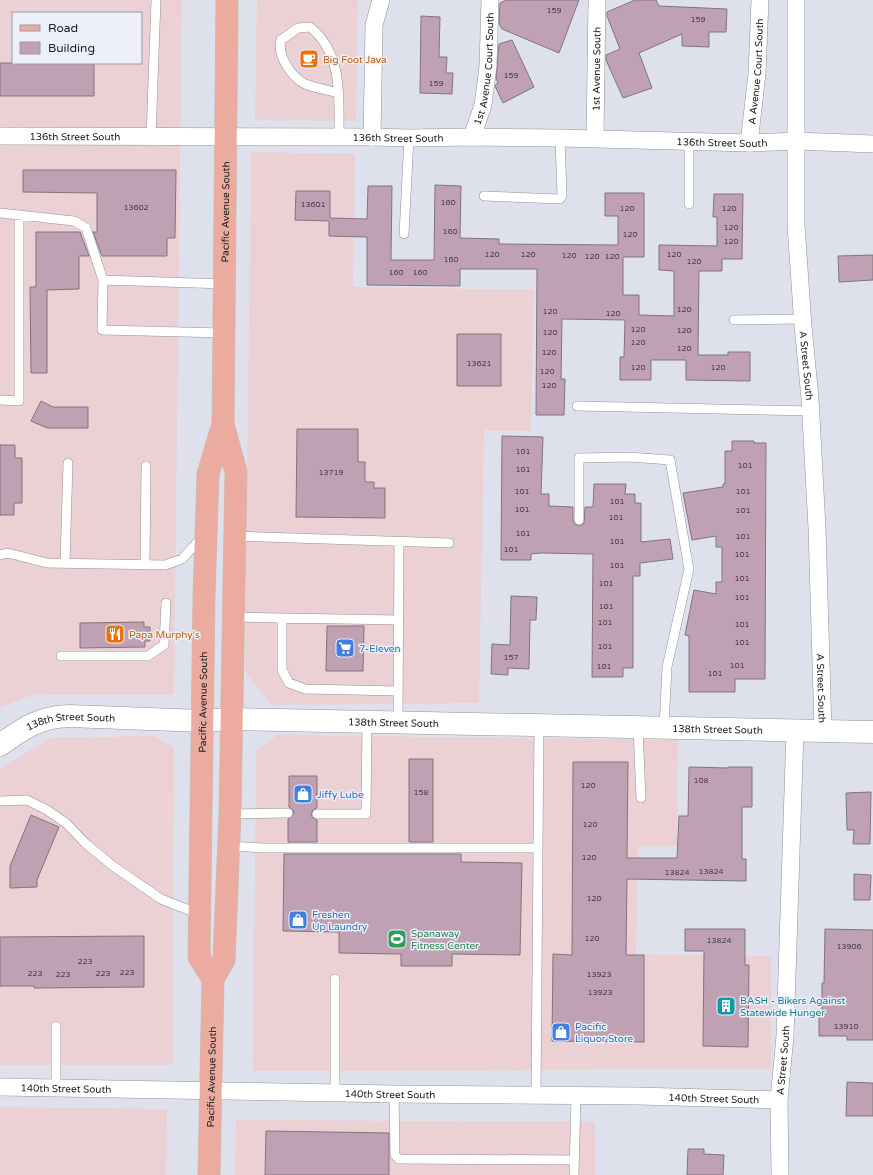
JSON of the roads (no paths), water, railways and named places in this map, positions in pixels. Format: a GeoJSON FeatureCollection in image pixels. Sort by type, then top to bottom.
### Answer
{"type":"FeatureCollection","features":[{"type":"Feature","properties":{"kind":"main road","name":"Pacific Avenue South"},"geometry":{"type":"LineString","coordinates":[[209,1175],[213,979],[224,960],[230,814],[236,472],[223,424],[227,0]]}},
{"type":"Feature","properties":{"kind":"main road","name":"Pacific Avenue South"},"geometry":{"type":"LineString","coordinates":[[213,979],[199,957],[204,595],[208,474],[223,424]]}},
{"type":"Feature","properties":{"kind":"street"},"geometry":{"type":"LineString","coordinates":[[372,137],[374,25],[381,0]]}},
{"type":"Feature","properties":{"kind":"street","name":"1st Avenue Court South"},"geometry":{"type":"LineString","coordinates":[[472,137],[483,104],[487,74],[490,0]]}},
{"type":"Feature","properties":{"kind":"street","name":"1st Avenue South"},"geometry":{"type":"LineString","coordinates":[[595,138],[597,0]]}},
{"type":"Feature","properties":{"kind":"street","name":"A Avenue Court South"},"geometry":{"type":"LineString","coordinates":[[749,143],[757,74],[760,0]]}},
{"type":"Feature","properties":{"kind":"street","name":"A Street South"},"geometry":{"type":"LineString","coordinates":[[796,0],[796,225],[802,319],[811,411],[817,528],[823,730]]}},
{"type":"Feature","properties":{"kind":"street","name":"136th Street South"},"geometry":{"type":"LineString","coordinates":[[0,136],[595,138],[749,143],[797,141],[873,144]]}},
{"type":"Feature","properties":{"kind":"street","name":"138th Street South"},"geometry":{"type":"LineString","coordinates":[[0,745],[37,721],[55,717],[203,721],[231,719],[398,722],[873,732]]}},
{"type":"Feature","properties":{"kind":"street","name":"A Street South"},"geometry":{"type":"LineString","coordinates":[[780,1175],[779,1100],[785,1036],[795,730]]}},
{"type":"Feature","properties":{"kind":"street","name":"140th Street South"},"geometry":{"type":"LineString","coordinates":[[0,1087],[394,1094],[638,1096],[779,1100]]}},
{"type":"Feature","properties":{"kind":"lane"},"geometry":{"type":"LineString","coordinates":[[151,137],[156,0]]}},
{"type":"Feature","properties":{"kind":"lane"},"geometry":{"type":"LineString","coordinates":[[339,93],[306,84],[297,78],[282,58],[279,46],[281,40],[298,28],[310,27],[316,32],[331,54],[337,69],[339,93],[339,137]]}},
{"type":"Feature","properties":{"kind":"lane"},"geometry":{"type":"LineString","coordinates":[[404,234],[409,138]]}},
{"type":"Feature","properties":{"kind":"lane"},"geometry":{"type":"LineString","coordinates":[[484,196],[560,199],[562,195],[560,138]]}},
{"type":"Feature","properties":{"kind":"lane"},"geometry":{"type":"LineString","coordinates":[[689,141],[689,204]]}},
{"type":"Feature","properties":{"kind":"lane"},"geometry":{"type":"LineString","coordinates":[[0,214],[74,221],[86,228],[103,280],[102,330],[224,333]]}},
{"type":"Feature","properties":{"kind":"lane"},"geometry":{"type":"LineString","coordinates":[[0,400],[19,400],[19,215]]}},
{"type":"Feature","properties":{"kind":"lane"},"geometry":{"type":"LineString","coordinates":[[103,280],[225,284]]}},
{"type":"Feature","properties":{"kind":"lane"},"geometry":{"type":"LineString","coordinates":[[734,320],[802,319]]}},
{"type":"Feature","properties":{"kind":"lane"},"geometry":{"type":"LineString","coordinates":[[577,406],[811,411]]}},
{"type":"Feature","properties":{"kind":"lane"},"geometry":{"type":"LineString","coordinates":[[579,520],[579,458],[629,457],[670,460],[689,569],[667,667],[664,727]]}},
{"type":"Feature","properties":{"kind":"lane"},"geometry":{"type":"LineString","coordinates":[[65,562],[68,463]]}},
{"type":"Feature","properties":{"kind":"lane"},"geometry":{"type":"LineString","coordinates":[[144,564],[146,466]]}},
{"type":"Feature","properties":{"kind":"lane"},"geometry":{"type":"LineString","coordinates":[[0,555],[8,553],[48,563],[65,562],[165,565],[182,559],[207,531]]}},
{"type":"Feature","properties":{"kind":"lane"},"geometry":{"type":"LineString","coordinates":[[234,536],[449,543]]}},
{"type":"Feature","properties":{"kind":"lane"},"geometry":{"type":"LineString","coordinates":[[398,722],[399,542]]}},
{"type":"Feature","properties":{"kind":"lane"},"geometry":{"type":"LineString","coordinates":[[61,656],[148,656],[164,645],[166,603]]}},
{"type":"Feature","properties":{"kind":"lane"},"geometry":{"type":"LineString","coordinates":[[233,617],[399,620]]}},
{"type":"Feature","properties":{"kind":"lane"},"geometry":{"type":"LineString","coordinates":[[282,618],[282,670],[289,683],[304,689],[398,691]]}},
{"type":"Feature","properties":{"kind":"lane"},"geometry":{"type":"LineString","coordinates":[[317,814],[366,814],[367,722]]}},
{"type":"Feature","properties":{"kind":"lane"},"geometry":{"type":"LineString","coordinates":[[536,1096],[539,725]]}},
{"type":"Feature","properties":{"kind":"lane"},"geometry":{"type":"LineString","coordinates":[[638,727],[641,798]]}},
{"type":"Feature","properties":{"kind":"lane"},"geometry":{"type":"LineString","coordinates":[[0,801],[27,800],[47,810],[66,823],[85,844],[142,886],[161,899],[199,914]]}},
{"type":"Feature","properties":{"kind":"lane"},"geometry":{"type":"LineString","coordinates":[[230,814],[288,813]]}},
{"type":"Feature","properties":{"kind":"lane"},"geometry":{"type":"LineString","coordinates":[[228,846],[264,848],[538,848]]}},
{"type":"Feature","properties":{"kind":"lane"},"geometry":{"type":"LineString","coordinates":[[334,979],[335,1092]]}},
{"type":"Feature","properties":{"kind":"lane"},"geometry":{"type":"LineString","coordinates":[[56,1026],[56,1088]]}},
{"type":"Feature","properties":{"kind":"lane"},"geometry":{"type":"LineString","coordinates":[[394,1094],[395,1156],[399,1159],[575,1160]]}},
{"type":"Feature","properties":{"kind":"lane"},"geometry":{"type":"LineString","coordinates":[[574,1175],[576,1096]]}},
{"type":"Feature","properties":{"kind":"place","name":"Big Foot Java"},"geometry":{"type":"Point","coordinates":[309,59]}},
{"type":"Feature","properties":{"kind":"place","name":"Papa Murphy's"},"geometry":{"type":"Point","coordinates":[115,634]}},
{"type":"Feature","properties":{"kind":"place","name":"7-Eleven"},"geometry":{"type":"Point","coordinates":[345,648]}},
{"type":"Feature","properties":{"kind":"place","name":"Jiffy Lube"},"geometry":{"type":"Point","coordinates":[303,794]}},
{"type":"Feature","properties":{"kind":"place","name":"Freshen Up Laundry"},"geometry":{"type":"Point","coordinates":[298,920]}},
{"type":"Feature","properties":{"kind":"place","name":"Spanaway Fitness Center"},"geometry":{"type":"Point","coordinates":[397,939]}},
{"type":"Feature","properties":{"kind":"place","name":"BASH - Bikers Against Statewide Hunger"},"geometry":{"type":"Point","coordinates":[726,1006]}},
{"type":"Feature","properties":{"kind":"place","name":"Pacific Liquor Store"},"geometry":{"type":"Point","coordinates":[561,1032]}}]}
